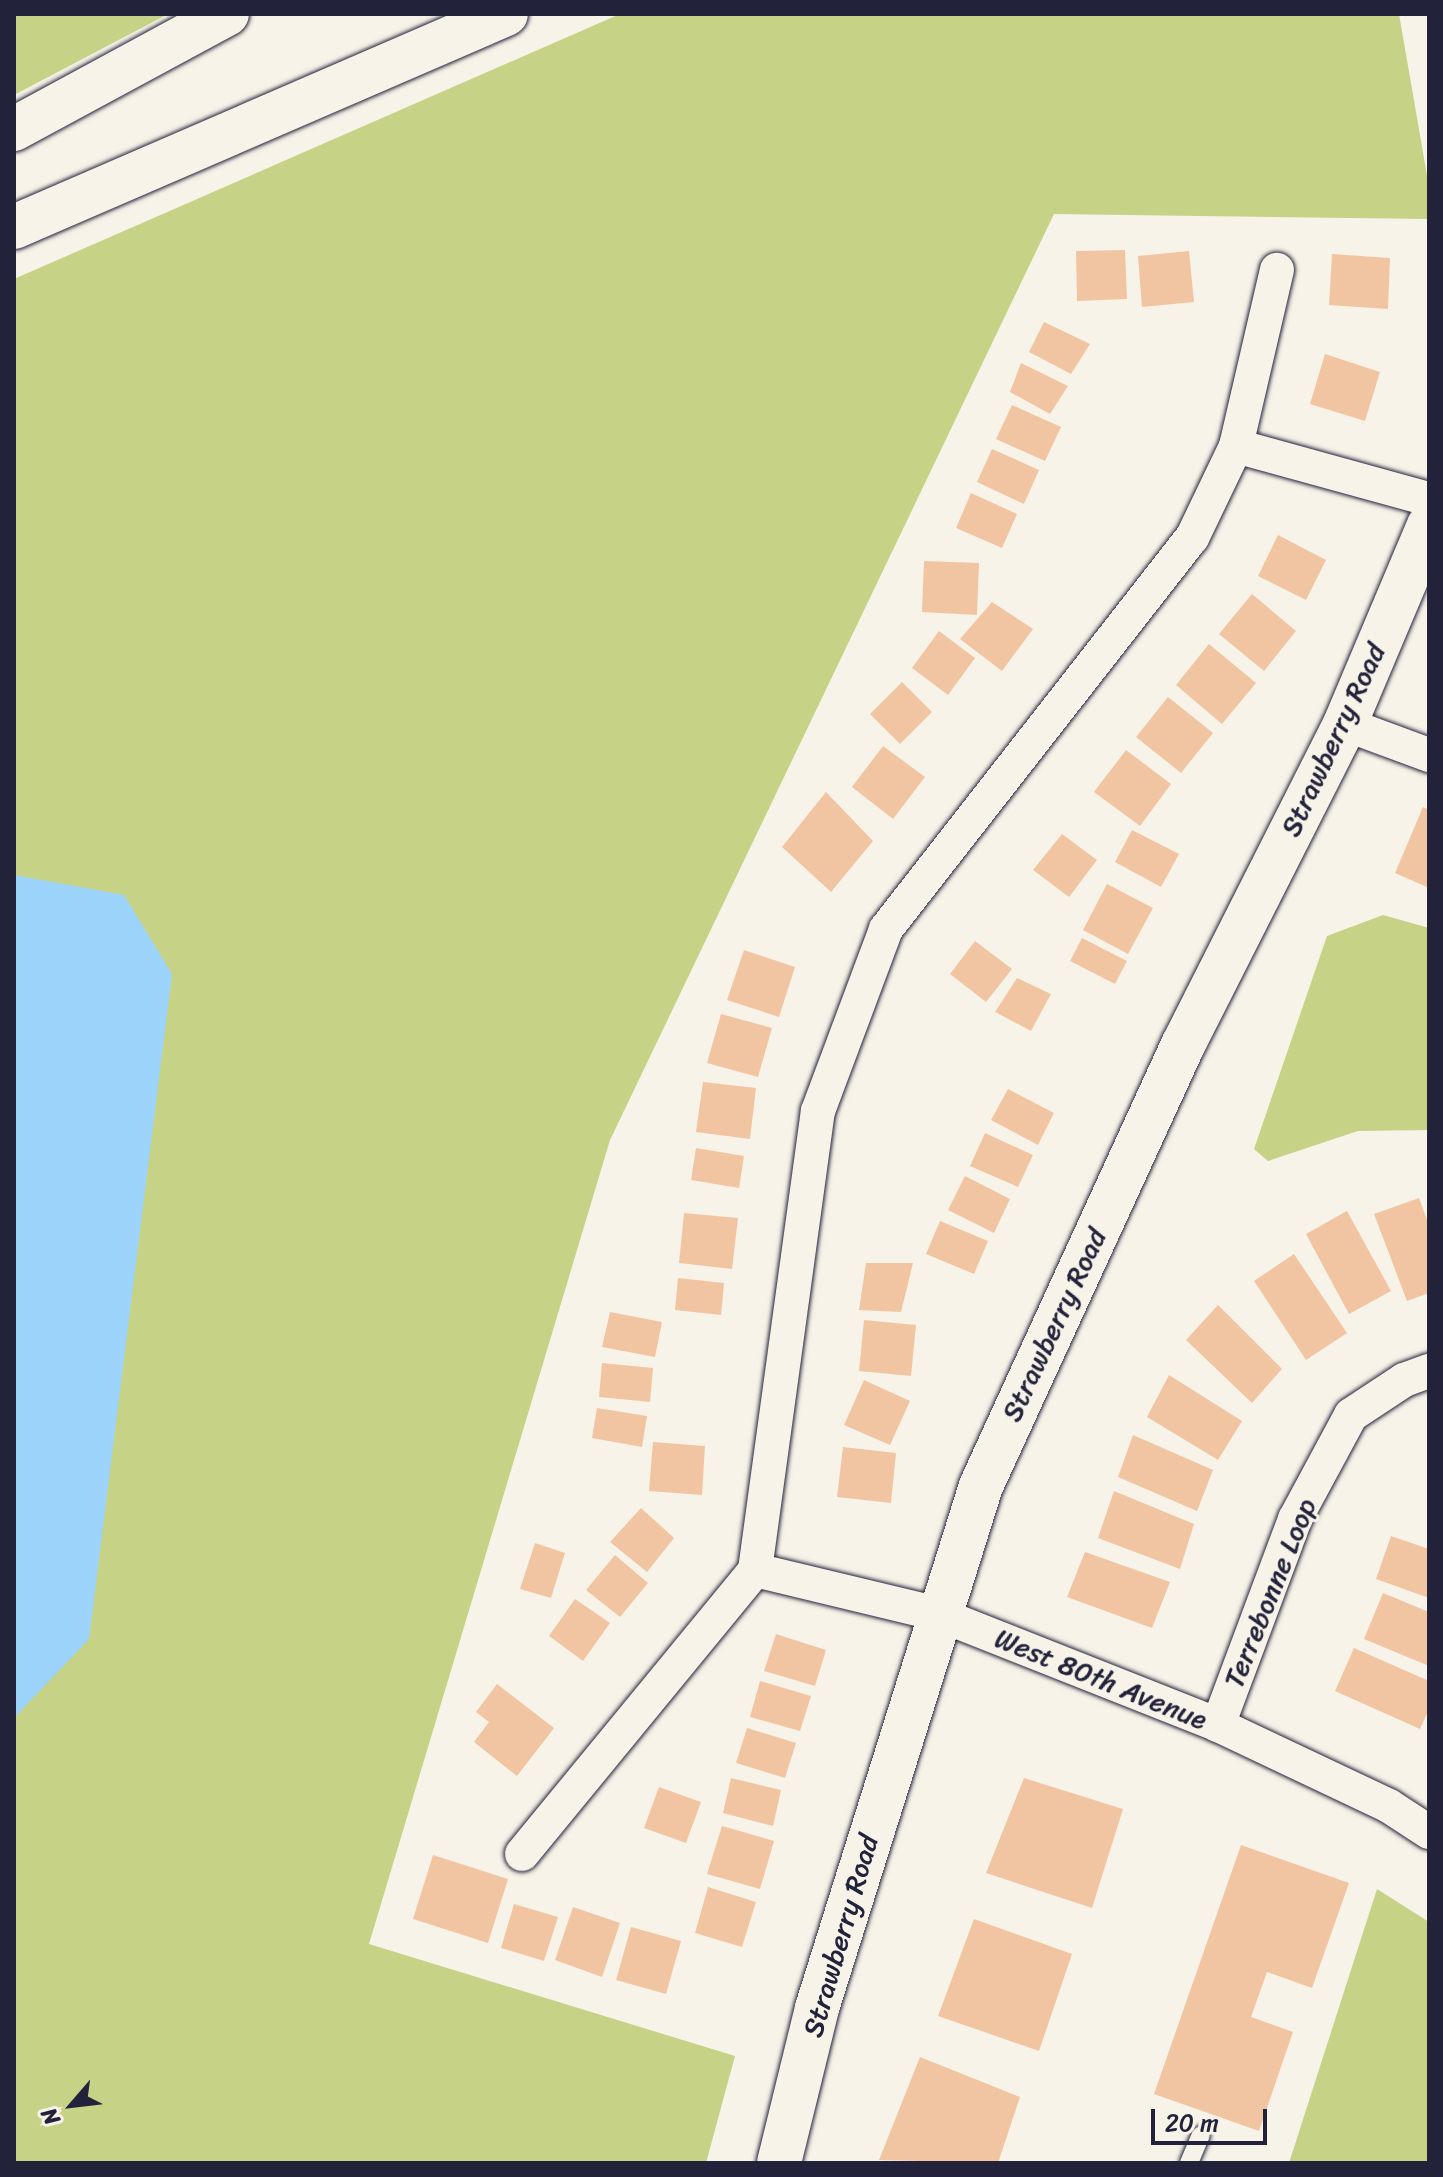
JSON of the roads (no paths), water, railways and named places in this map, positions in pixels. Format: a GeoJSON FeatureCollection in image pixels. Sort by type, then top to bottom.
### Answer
{"type":"FeatureCollection","features":[{"type":"Feature","properties":{"kind":"main road"},"geometry":{"type":"LineString","coordinates":[[14,129],[227,14]]}},
{"type":"Feature","properties":{"kind":"main road"},"geometry":{"type":"LineString","coordinates":[[14,227],[506,14]]}},
{"type":"Feature","properties":{"kind":"main road","name":"Strawberry Road"},"geometry":{"type":"LineString","coordinates":[[779,2163],[817,2008],[938,1614],[994,1457],[1183,1045],[1345,724],[1429,525]]}},
{"type":"Feature","properties":{"kind":"street"},"geometry":{"type":"LineString","coordinates":[[522,1854],[755,1570],[818,1111],[886,929],[1192,538],[1236,446],[1277,270]]}},
{"type":"Feature","properties":{"kind":"street"},"geometry":{"type":"LineString","coordinates":[[1236,446],[1429,499]]}},
{"type":"Feature","properties":{"kind":"street"},"geometry":{"type":"LineString","coordinates":[[1345,724],[1429,755]]}},
{"type":"Feature","properties":{"kind":"street","name":"Terrebonne Loop"},"geometry":{"type":"LineString","coordinates":[[1218,1725],[1295,1519],[1351,1415],[1404,1380],[1429,1371]]}},
{"type":"Feature","properties":{"kind":"street","name":"West 80th Avenue"},"geometry":{"type":"LineString","coordinates":[[755,1570],[938,1614],[1218,1725],[1389,1806],[1429,1832]]}},
{"type":"Feature","properties":{"kind":"lane"},"geometry":{"type":"LineString","coordinates":[[1189,2163],[1201,2135]]}},
{"type":"Feature","properties":{"kind":"water"},"geometry":{"type":"Polygon","coordinates":[[[14,875],[124,895],[172,974],[89,1639],[14,1718],[14,875]]]}}]}
